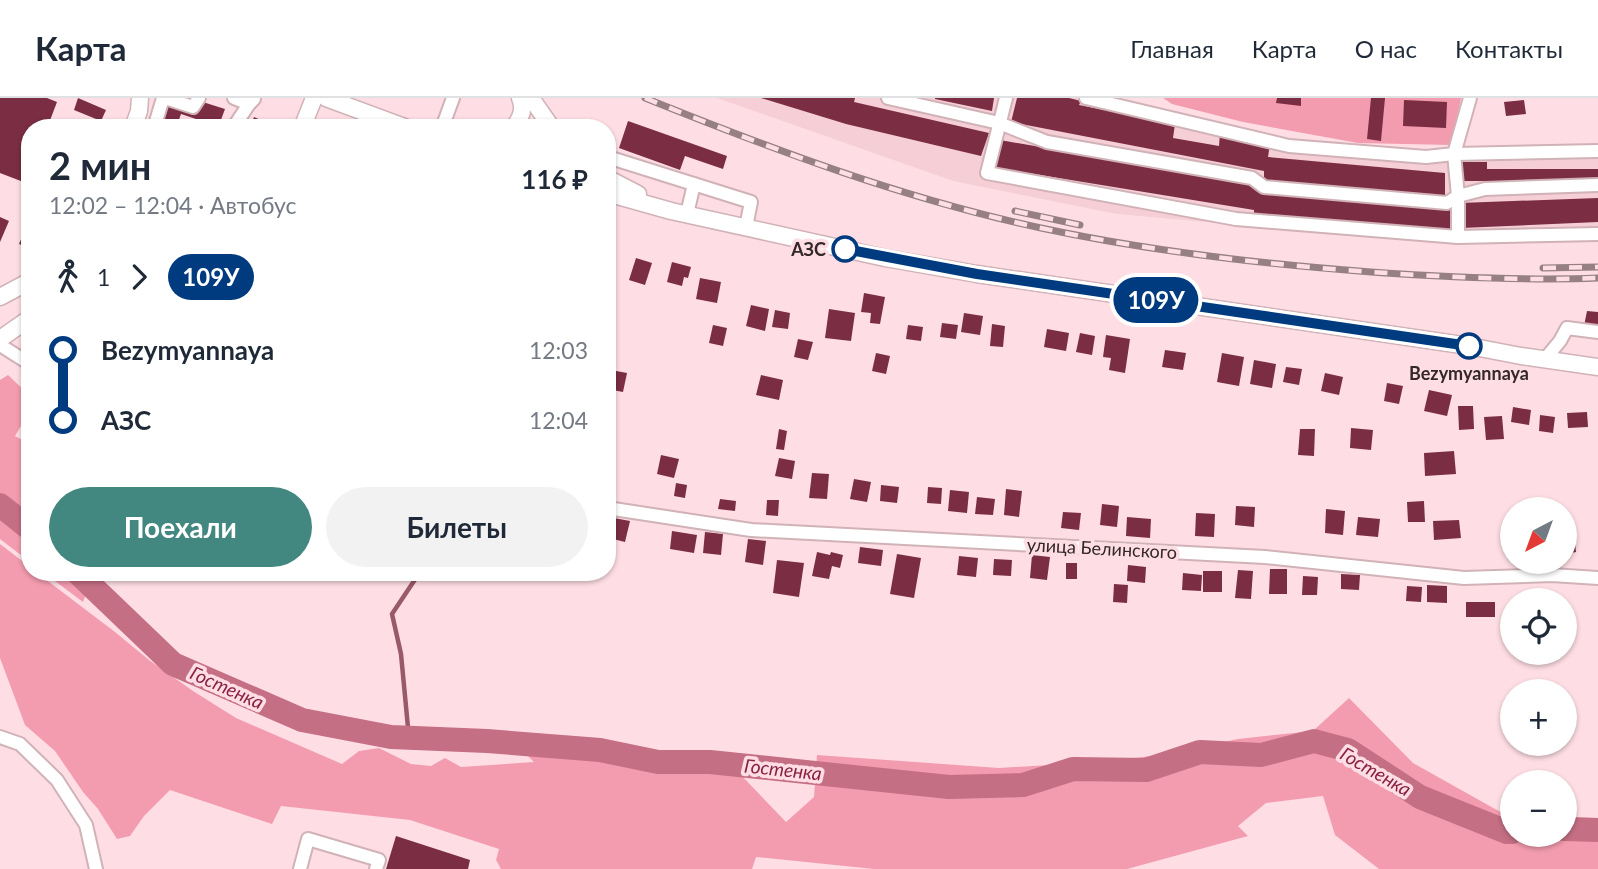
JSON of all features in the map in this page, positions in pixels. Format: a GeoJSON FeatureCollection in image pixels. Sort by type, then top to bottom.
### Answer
{"type":"FeatureCollection","features":[{"type":"Feature","properties":{"kind":"main road"},"geometry":{"type":"LineString","coordinates":[[136,119],[140,98]]}},
{"type":"Feature","properties":{"kind":"main road"},"geometry":{"type":"LineString","coordinates":[[306,119],[314,98]]}},
{"type":"Feature","properties":{"kind":"main road"},"geometry":{"type":"LineString","coordinates":[[326,98],[383,119]]}},
{"type":"Feature","properties":{"kind":"main road"},"geometry":{"type":"LineString","coordinates":[[520,98],[522,113],[520,119]]}},
{"type":"Feature","properties":{"kind":"main road"},"geometry":{"type":"LineString","coordinates":[[531,98],[546,119]]}},
{"type":"Feature","properties":{"kind":"main road"},"geometry":{"type":"LineString","coordinates":[[616,182],[679,212]]}},
{"type":"Feature","properties":{"kind":"main road"},"geometry":{"type":"LineString","coordinates":[[616,195],[885,258],[1598,367]]}},
{"type":"Feature","properties":{"kind":"main road"},"geometry":{"type":"LineString","coordinates":[[0,297],[21,286]]}},
{"type":"Feature","properties":{"kind":"main road"},"geometry":{"type":"LineString","coordinates":[[0,339],[21,324]]}},
{"type":"Feature","properties":{"kind":"street"},"geometry":{"type":"LineString","coordinates":[[158,119],[164,98],[193,107],[199,98]]}},
{"type":"Feature","properties":{"kind":"street"},"geometry":{"type":"LineString","coordinates":[[232,98],[252,101],[239,119]]}},
{"type":"Feature","properties":{"kind":"street"},"geometry":{"type":"LineString","coordinates":[[445,119],[453,98]]}},
{"type":"Feature","properties":{"kind":"street"},"geometry":{"type":"LineString","coordinates":[[888,98],[999,123],[1048,142],[1252,178],[1264,187],[1447,203],[1458,196],[1485,189],[1598,185]]}},
{"type":"Feature","properties":{"kind":"street"},"geometry":{"type":"LineString","coordinates":[[1006,98],[987,173],[1236,219],[1458,237],[1598,234]]}},
{"type":"Feature","properties":{"kind":"street"},"geometry":{"type":"LineString","coordinates":[[1086,98],[1289,146],[1426,157],[1598,150]]}},
{"type":"Feature","properties":{"kind":"street"},"geometry":{"type":"LineString","coordinates":[[1458,237],[1454,154],[1470,98]]}},
{"type":"Feature","properties":{"kind":"street"},"geometry":{"type":"LineString","coordinates":[[616,160],[751,202],[746,227]]}},
{"type":"Feature","properties":{"kind":"street"},"geometry":{"type":"LineString","coordinates":[[679,212],[694,184]]}},
{"type":"Feature","properties":{"kind":"street"},"geometry":{"type":"LineString","coordinates":[[1545,359],[1567,328],[1598,332]]}},
{"type":"Feature","properties":{"kind":"street"},"geometry":{"type":"LineString","coordinates":[[0,345],[21,359]]}},
{"type":"Feature","properties":{"kind":"street","name":"улица Белинского"},"geometry":{"type":"LineString","coordinates":[[616,509],[751,530],[1265,556],[1464,578],[1552,575],[1598,578]]}},
{"type":"Feature","properties":{"kind":"street"},"geometry":{"type":"LineString","coordinates":[[0,737],[20,744],[57,779],[86,825],[96,869]]}},
{"type":"Feature","properties":{"kind":"street"},"geometry":{"type":"LineString","coordinates":[[300,869],[308,839],[379,860],[376,869]]}},
{"type":"Feature","properties":{"kind":"shaded area"},"geometry":{"type":"Polygon","coordinates":[[[717,98],[1103,98],[1209,124],[1322,147],[1598,156],[1598,238],[1452,244],[1117,214],[953,181],[717,98]]]}},
{"type":"Feature","properties":{"kind":"shaded area"},"geometry":{"type":"Polygon","coordinates":[[[1163,98],[1461,98],[1451,145],[1358,143],[1243,122],[1172,104],[1163,98]]]}},
{"type":"Feature","properties":{"kind":"shaded area"},"geometry":{"type":"Polygon","coordinates":[[[8,375],[21,387],[21,426],[15,436],[21,439],[21,555],[0,539],[0,380],[8,375]]]}},
{"type":"Feature","properties":{"kind":"shaded area"},"geometry":{"type":"Polygon","coordinates":[[[0,544],[21,560],[21,581],[48,581],[149,660],[236,718],[342,764],[359,751],[379,748],[411,764],[431,766],[445,758],[461,767],[534,762],[519,747],[738,772],[786,822],[814,797],[817,755],[999,768],[1100,762],[1168,754],[1238,739],[1314,730],[1349,698],[1413,763],[1500,812],[1500,847],[1577,847],[1577,817],[1598,818],[1598,869],[1379,869],[1335,835],[1323,796],[1266,803],[1238,826],[1248,836],[1127,869],[874,869],[756,857],[752,869],[501,869],[496,860],[499,849],[410,820],[281,806],[272,824],[170,790],[144,816],[130,836],[117,839],[55,751],[25,725],[0,658],[0,544]]]}},
{"type":"Feature","properties":{"kind":"shaded area"},"geometry":{"type":"Polygon","coordinates":[[[55,581],[91,581],[83,602],[55,581]]]}},
{"type":"Feature","properties":{"kind":"building"},"geometry":{"type":"Polygon","coordinates":[[[0,98],[47,98],[57,102],[51,119],[21,119],[21,181],[0,173],[0,98]]]}},
{"type":"Feature","properties":{"kind":"building"},"geometry":{"type":"Polygon","coordinates":[[[78,98],[106,110],[102,119],[96,119],[74,110],[78,98]]]}},
{"type":"Feature","properties":{"kind":"building"},"geometry":{"type":"Polygon","coordinates":[[[169,98],[190,98],[225,109],[221,119],[196,119],[181,114],[179,119],[161,119],[169,98]]]}},
{"type":"Feature","properties":{"kind":"building"},"geometry":{"type":"Polygon","coordinates":[[[761,98],[855,98],[854,102],[989,133],[981,156],[846,124],[761,98]]]}},
{"type":"Feature","properties":{"kind":"building"},"geometry":{"type":"Polygon","coordinates":[[[935,98],[994,98],[992,111],[935,98]]]}},
{"type":"Feature","properties":{"kind":"building"},"geometry":{"type":"Polygon","coordinates":[[[1017,98],[1069,98],[1081,101],[1079,105],[1175,124],[1173,138],[1219,146],[1220,133],[1270,144],[1268,157],[1445,173],[1445,200],[1264,184],[1264,171],[1011,122],[1017,98]]]}},
{"type":"Feature","properties":{"kind":"building"},"geometry":{"type":"Polygon","coordinates":[[[1277,98],[1301,98],[1301,106],[1276,103],[1277,98]]]}},
{"type":"Feature","properties":{"kind":"building"},"geometry":{"type":"Polygon","coordinates":[[[1371,98],[1385,98],[1381,141],[1367,139],[1371,98]]]}},
{"type":"Feature","properties":{"kind":"building"},"geometry":{"type":"Polygon","coordinates":[[[1404,100],[1447,102],[1446,128],[1403,126],[1404,100]]]}},
{"type":"Feature","properties":{"kind":"building"},"geometry":{"type":"Polygon","coordinates":[[[1524,100],[1526,114],[1506,116],[1504,102],[1524,100]]]}},
{"type":"Feature","properties":{"kind":"building"},"geometry":{"type":"Polygon","coordinates":[[[628,121],[727,156],[723,169],[685,156],[680,170],[619,148],[628,121]]]}},
{"type":"Feature","properties":{"kind":"building"},"geometry":{"type":"Polygon","coordinates":[[[1000,140],[1258,185],[1258,191],[1453,208],[1452,232],[1254,218],[1254,210],[992,167],[1000,140]]]}},
{"type":"Feature","properties":{"kind":"building"},"geometry":{"type":"Polygon","coordinates":[[[1460,162],[1487,162],[1487,169],[1598,169],[1598,181],[1460,181],[1460,162]]]}},
{"type":"Feature","properties":{"kind":"building"},"geometry":{"type":"Polygon","coordinates":[[[1598,198],[1598,222],[1461,228],[1460,203],[1598,198]]]}},
{"type":"Feature","properties":{"kind":"building"},"geometry":{"type":"Polygon","coordinates":[[[0,217],[9,221],[0,242],[0,217]]]}},
{"type":"Feature","properties":{"kind":"building"},"geometry":{"type":"Polygon","coordinates":[[[636,258],[652,263],[645,285],[629,280],[636,258]]]}},
{"type":"Feature","properties":{"kind":"building"},"geometry":{"type":"Polygon","coordinates":[[[672,262],[691,267],[682,286],[667,282],[672,262]]]}},
{"type":"Feature","properties":{"kind":"building"},"geometry":{"type":"Polygon","coordinates":[[[700,278],[721,282],[717,303],[696,299],[700,278]]]}},
{"type":"Feature","properties":{"kind":"building"},"geometry":{"type":"Polygon","coordinates":[[[864,293],[885,297],[880,324],[870,323],[871,313],[861,312],[864,293]]]}},
{"type":"Feature","properties":{"kind":"building"},"geometry":{"type":"Polygon","coordinates":[[[751,305],[769,309],[765,331],[746,326],[751,305]]]}},
{"type":"Feature","properties":{"kind":"building"},"geometry":{"type":"Polygon","coordinates":[[[829,309],[855,313],[851,341],[825,338],[829,309]]]}},
{"type":"Feature","properties":{"kind":"building"},"geometry":{"type":"Polygon","coordinates":[[[775,310],[790,313],[788,329],[772,327],[775,310]]]}},
{"type":"Feature","properties":{"kind":"building"},"geometry":{"type":"Polygon","coordinates":[[[1587,311],[1598,312],[1598,328],[1584,326],[1587,311]]]}},
{"type":"Feature","properties":{"kind":"building"},"geometry":{"type":"Polygon","coordinates":[[[964,313],[983,316],[980,335],[961,332],[964,313]]]}},
{"type":"Feature","properties":{"kind":"building"},"geometry":{"type":"Polygon","coordinates":[[[942,323],[958,325],[956,339],[940,337],[942,323]]]}},
{"type":"Feature","properties":{"kind":"building"},"geometry":{"type":"Polygon","coordinates":[[[992,324],[1005,326],[1003,347],[990,346],[992,324]]]}},
{"type":"Feature","properties":{"kind":"building"},"geometry":{"type":"Polygon","coordinates":[[[713,325],[727,328],[723,346],[709,343],[713,325]]]}},
{"type":"Feature","properties":{"kind":"building"},"geometry":{"type":"Polygon","coordinates":[[[908,325],[923,327],[921,341],[906,339],[908,325]]]}},
{"type":"Feature","properties":{"kind":"building"},"geometry":{"type":"Polygon","coordinates":[[[1047,329],[1069,333],[1066,351],[1044,347],[1047,329]]]}},
{"type":"Feature","properties":{"kind":"building"},"geometry":{"type":"Polygon","coordinates":[[[1080,333],[1095,336],[1092,355],[1076,352],[1080,333]]]}},
{"type":"Feature","properties":{"kind":"building"},"geometry":{"type":"Polygon","coordinates":[[[1106,335],[1130,339],[1125,373],[1109,370],[1111,358],[1103,357],[1106,335]]]}},
{"type":"Feature","properties":{"kind":"building"},"geometry":{"type":"Polygon","coordinates":[[[798,339],[813,342],[808,360],[794,357],[798,339]]]}},
{"type":"Feature","properties":{"kind":"building"},"geometry":{"type":"Polygon","coordinates":[[[1165,350],[1186,353],[1183,370],[1162,367],[1165,350]]]}},
{"type":"Feature","properties":{"kind":"building"},"geometry":{"type":"Polygon","coordinates":[[[876,353],[890,356],[886,374],[872,371],[876,353]]]}},
{"type":"Feature","properties":{"kind":"building"},"geometry":{"type":"Polygon","coordinates":[[[1222,353],[1244,357],[1239,386],[1217,382],[1222,353]]]}},
{"type":"Feature","properties":{"kind":"building"},"geometry":{"type":"Polygon","coordinates":[[[1254,360],[1276,364],[1272,388],[1250,384],[1254,360]]]}},
{"type":"Feature","properties":{"kind":"building"},"geometry":{"type":"Polygon","coordinates":[[[1286,367],[1302,369],[1299,385],[1283,382],[1286,367]]]}},
{"type":"Feature","properties":{"kind":"building"},"geometry":{"type":"Polygon","coordinates":[[[616,371],[627,373],[623,392],[616,391],[616,371]]]}},
{"type":"Feature","properties":{"kind":"building"},"geometry":{"type":"Polygon","coordinates":[[[1325,373],[1343,377],[1339,395],[1321,391],[1325,373]]]}},
{"type":"Feature","properties":{"kind":"building"},"geometry":{"type":"Polygon","coordinates":[[[761,375],[783,380],[779,400],[756,395],[761,375]]]}},
{"type":"Feature","properties":{"kind":"building"},"geometry":{"type":"Polygon","coordinates":[[[1387,383],[1403,386],[1399,404],[1384,401],[1387,383]]]}},
{"type":"Feature","properties":{"kind":"building"},"geometry":{"type":"Polygon","coordinates":[[[1429,390],[1452,395],[1447,416],[1424,411],[1429,390]]]}},
{"type":"Feature","properties":{"kind":"building"},"geometry":{"type":"Polygon","coordinates":[[[1458,406],[1473,406],[1474,429],[1459,430],[1458,406]]]}},
{"type":"Feature","properties":{"kind":"building"},"geometry":{"type":"Polygon","coordinates":[[[1513,407],[1531,410],[1529,425],[1511,422],[1513,407]]]}},
{"type":"Feature","properties":{"kind":"building"},"geometry":{"type":"Polygon","coordinates":[[[1587,412],[1588,427],[1568,428],[1567,413],[1587,412]]]}},
{"type":"Feature","properties":{"kind":"building"},"geometry":{"type":"Polygon","coordinates":[[[1540,415],[1555,417],[1553,433],[1539,431],[1540,415]]]}},
{"type":"Feature","properties":{"kind":"building"},"geometry":{"type":"Polygon","coordinates":[[[1502,416],[1504,439],[1486,440],[1484,417],[1502,416]]]}},
{"type":"Feature","properties":{"kind":"building"},"geometry":{"type":"Polygon","coordinates":[[[1351,428],[1373,430],[1371,450],[1350,448],[1351,428]]]}},
{"type":"Feature","properties":{"kind":"building"},"geometry":{"type":"Polygon","coordinates":[[[779,429],[787,431],[784,450],[776,449],[779,429]]]}},
{"type":"Feature","properties":{"kind":"building"},"geometry":{"type":"Polygon","coordinates":[[[1300,429],[1315,429],[1314,456],[1298,455],[1300,429]]]}},
{"type":"Feature","properties":{"kind":"building"},"geometry":{"type":"Polygon","coordinates":[[[1454,451],[1456,474],[1425,476],[1424,453],[1454,451]]]}},
{"type":"Feature","properties":{"kind":"building"},"geometry":{"type":"Polygon","coordinates":[[[661,455],[679,459],[674,478],[657,474],[661,455]]]}},
{"type":"Feature","properties":{"kind":"building"},"geometry":{"type":"Polygon","coordinates":[[[779,458],[795,461],[792,479],[775,476],[779,458]]]}},
{"type":"Feature","properties":{"kind":"building"},"geometry":{"type":"Polygon","coordinates":[[[812,473],[829,474],[827,499],[809,498],[812,473]]]}},
{"type":"Feature","properties":{"kind":"building"},"geometry":{"type":"Polygon","coordinates":[[[854,479],[871,482],[867,502],[850,499],[854,479]]]}},
{"type":"Feature","properties":{"kind":"building"},"geometry":{"type":"Polygon","coordinates":[[[676,483],[687,485],[685,498],[674,496],[676,483]]]}},
{"type":"Feature","properties":{"kind":"building"},"geometry":{"type":"Polygon","coordinates":[[[881,485],[899,487],[897,503],[880,501],[881,485]]]}},
{"type":"Feature","properties":{"kind":"building"},"geometry":{"type":"Polygon","coordinates":[[[928,487],[942,488],[941,504],[927,503],[928,487]]]}},
{"type":"Feature","properties":{"kind":"building"},"geometry":{"type":"Polygon","coordinates":[[[1006,489],[1022,491],[1019,517],[1004,515],[1006,489]]]}},
{"type":"Feature","properties":{"kind":"building"},"geometry":{"type":"Polygon","coordinates":[[[950,490],[969,492],[967,513],[948,511],[950,490]]]}},
{"type":"Feature","properties":{"kind":"building"},"geometry":{"type":"Polygon","coordinates":[[[977,497],[995,499],[993,515],[975,514],[977,497]]]}},
{"type":"Feature","properties":{"kind":"building"},"geometry":{"type":"Polygon","coordinates":[[[720,499],[736,501],[735,511],[718,509],[720,499]]]}},
{"type":"Feature","properties":{"kind":"building"},"geometry":{"type":"Polygon","coordinates":[[[767,500],[779,500],[778,516],[766,515],[767,500]]]}},
{"type":"Feature","properties":{"kind":"building"},"geometry":{"type":"Polygon","coordinates":[[[1424,501],[1425,522],[1408,522],[1407,502],[1424,501]]]}},
{"type":"Feature","properties":{"kind":"building"},"geometry":{"type":"Polygon","coordinates":[[[1102,504],[1119,506],[1117,527],[1100,525],[1102,504]]]}},
{"type":"Feature","properties":{"kind":"building"},"geometry":{"type":"Polygon","coordinates":[[[1236,506],[1255,507],[1254,527],[1235,525],[1236,506]]]}},
{"type":"Feature","properties":{"kind":"building"},"geometry":{"type":"Polygon","coordinates":[[[1326,509],[1345,511],[1343,535],[1325,533],[1326,509]]]}},
{"type":"Feature","properties":{"kind":"building"},"geometry":{"type":"Polygon","coordinates":[[[1063,512],[1081,513],[1079,530],[1061,528],[1063,512]]]}},
{"type":"Feature","properties":{"kind":"building"},"geometry":{"type":"Polygon","coordinates":[[[1196,513],[1215,514],[1214,537],[1195,536],[1196,513]]]}},
{"type":"Feature","properties":{"kind":"building"},"geometry":{"type":"Polygon","coordinates":[[[1127,517],[1151,519],[1150,538],[1126,536],[1127,517]]]}},
{"type":"Feature","properties":{"kind":"building"},"geometry":{"type":"Polygon","coordinates":[[[1358,517],[1380,519],[1378,537],[1356,535],[1358,517]]]}},
{"type":"Feature","properties":{"kind":"building"},"geometry":{"type":"Polygon","coordinates":[[[616,518],[630,521],[625,542],[616,540],[616,518]]]}},
{"type":"Feature","properties":{"kind":"building"},"geometry":{"type":"Polygon","coordinates":[[[1459,520],[1461,538],[1434,540],[1433,521],[1459,520]]]}},
{"type":"Feature","properties":{"kind":"building"},"geometry":{"type":"Polygon","coordinates":[[[672,531],[697,535],[694,553],[670,549],[672,531]]]}},
{"type":"Feature","properties":{"kind":"building"},"geometry":{"type":"Polygon","coordinates":[[[705,532],[723,534],[721,555],[703,553],[705,532]]]}},
{"type":"Feature","properties":{"kind":"building"},"geometry":{"type":"Polygon","coordinates":[[[748,539],[766,541],[763,565],[745,562],[748,539]]]}},
{"type":"Feature","properties":{"kind":"building"},"geometry":{"type":"Polygon","coordinates":[[[860,547],[883,550],[881,566],[858,563],[860,547]]]}},
{"type":"Feature","properties":{"kind":"building"},"geometry":{"type":"Polygon","coordinates":[[[817,552],[843,555],[840,568],[832,566],[829,579],[812,576],[817,552]]]}},
{"type":"Feature","properties":{"kind":"building"},"geometry":{"type":"Polygon","coordinates":[[[897,554],[921,558],[914,598],[890,594],[897,554]]]}},
{"type":"Feature","properties":{"kind":"building"},"geometry":{"type":"Polygon","coordinates":[[[1032,555],[1050,557],[1047,580],[1030,578],[1032,555]]]}},
{"type":"Feature","properties":{"kind":"building"},"geometry":{"type":"Polygon","coordinates":[[[959,556],[978,558],[976,577],[957,575],[959,556]]]}},
{"type":"Feature","properties":{"kind":"building"},"geometry":{"type":"Polygon","coordinates":[[[994,559],[1012,560],[1011,576],[993,575],[994,559]]]}},
{"type":"Feature","properties":{"kind":"building"},"geometry":{"type":"Polygon","coordinates":[[[777,560],[804,563],[799,597],[773,593],[777,560]]]}},
{"type":"Feature","properties":{"kind":"building"},"geometry":{"type":"Polygon","coordinates":[[[1066,563],[1077,563],[1077,579],[1066,579],[1066,563]]]}},
{"type":"Feature","properties":{"kind":"building"},"geometry":{"type":"Polygon","coordinates":[[[1128,565],[1146,567],[1145,583],[1127,581],[1128,565]]]}},
{"type":"Feature","properties":{"kind":"building"},"geometry":{"type":"Polygon","coordinates":[[[1270,569],[1287,569],[1287,594],[1269,594],[1270,569]]]}},
{"type":"Feature","properties":{"kind":"building"},"geometry":{"type":"Polygon","coordinates":[[[1238,570],[1253,571],[1251,599],[1235,598],[1238,570]]]}},
{"type":"Feature","properties":{"kind":"building"},"geometry":{"type":"Polygon","coordinates":[[[1203,571],[1222,571],[1222,592],[1203,592],[1203,571]]]}},
{"type":"Feature","properties":{"kind":"building"},"geometry":{"type":"Polygon","coordinates":[[[1183,573],[1202,575],[1201,591],[1182,590],[1183,573]]]}},
{"type":"Feature","properties":{"kind":"building"},"geometry":{"type":"Polygon","coordinates":[[[1341,574],[1360,575],[1359,590],[1341,589],[1341,574]]]}},
{"type":"Feature","properties":{"kind":"building"},"geometry":{"type":"Polygon","coordinates":[[[1303,576],[1318,577],[1317,595],[1302,595],[1303,576]]]}},
{"type":"Feature","properties":{"kind":"building"},"geometry":{"type":"Polygon","coordinates":[[[1114,584],[1128,585],[1127,603],[1113,602],[1114,584]]]}},
{"type":"Feature","properties":{"kind":"building"},"geometry":{"type":"Polygon","coordinates":[[[1427,585],[1447,586],[1447,603],[1427,602],[1427,585]]]}},
{"type":"Feature","properties":{"kind":"building"},"geometry":{"type":"Polygon","coordinates":[[[1407,586],[1422,587],[1421,602],[1406,601],[1407,586]]]}},
{"type":"Feature","properties":{"kind":"building"},"geometry":{"type":"Polygon","coordinates":[[[1466,602],[1495,602],[1495,617],[1466,617],[1466,602]]]}},
{"type":"Feature","properties":{"kind":"building"},"geometry":{"type":"Polygon","coordinates":[[[396,836],[470,860],[468,869],[386,869],[396,836]]]}},
{"type":"Feature","properties":{"kind":"waterway","name":"Гостенка"},"geometry":{"type":"LineString","coordinates":[[0,505],[21,522]]}},
{"type":"Feature","properties":{"kind":"waterway","name":"Гостенка"},"geometry":{"type":"LineString","coordinates":[[86,581],[173,664],[302,720],[391,737],[600,750],[658,762],[710,762],[949,787],[1023,785],[1073,769],[1146,770],[1200,752],[1261,755],[1314,741],[1348,750],[1420,797],[1500,829]]}},
{"type":"Feature","properties":{"kind":"waterway"},"geometry":{"type":"LineString","coordinates":[[409,738],[401,654],[392,614],[414,581]]}},
{"type":"Feature","properties":{"kind":"waterway","name":"Гостенка"},"geometry":{"type":"LineString","coordinates":[[1577,829],[1598,830]]}},
{"type":"Feature","properties":{"kind":"railway"},"geometry":{"type":"LineString","coordinates":[[645,98],[742,136],[890,188],[990,216],[1082,236],[1205,256],[1330,269],[1484,278],[1598,278]]}},
{"type":"Feature","properties":{"kind":"railway"},"geometry":{"type":"LineString","coordinates":[[1015,211],[1080,225]]}},
{"type":"Feature","properties":{"kind":"railway"},"geometry":{"type":"LineString","coordinates":[[1543,268],[1598,267]]}},
{"type":"Feature","properties":{"kind":"bus line","name":"109У"},"geometry":{"type":"LineString","coordinates":[[845,249],[977,274],[1469,346]]}},
{"type":"Feature","properties":{"kind":"place","name":"АЗС"},"geometry":{"type":"Point","coordinates":[845,249]}},
{"type":"Feature","properties":{"kind":"place","name":"Bezymyannaya"},"geometry":{"type":"Point","coordinates":[1469,346]}}]}
